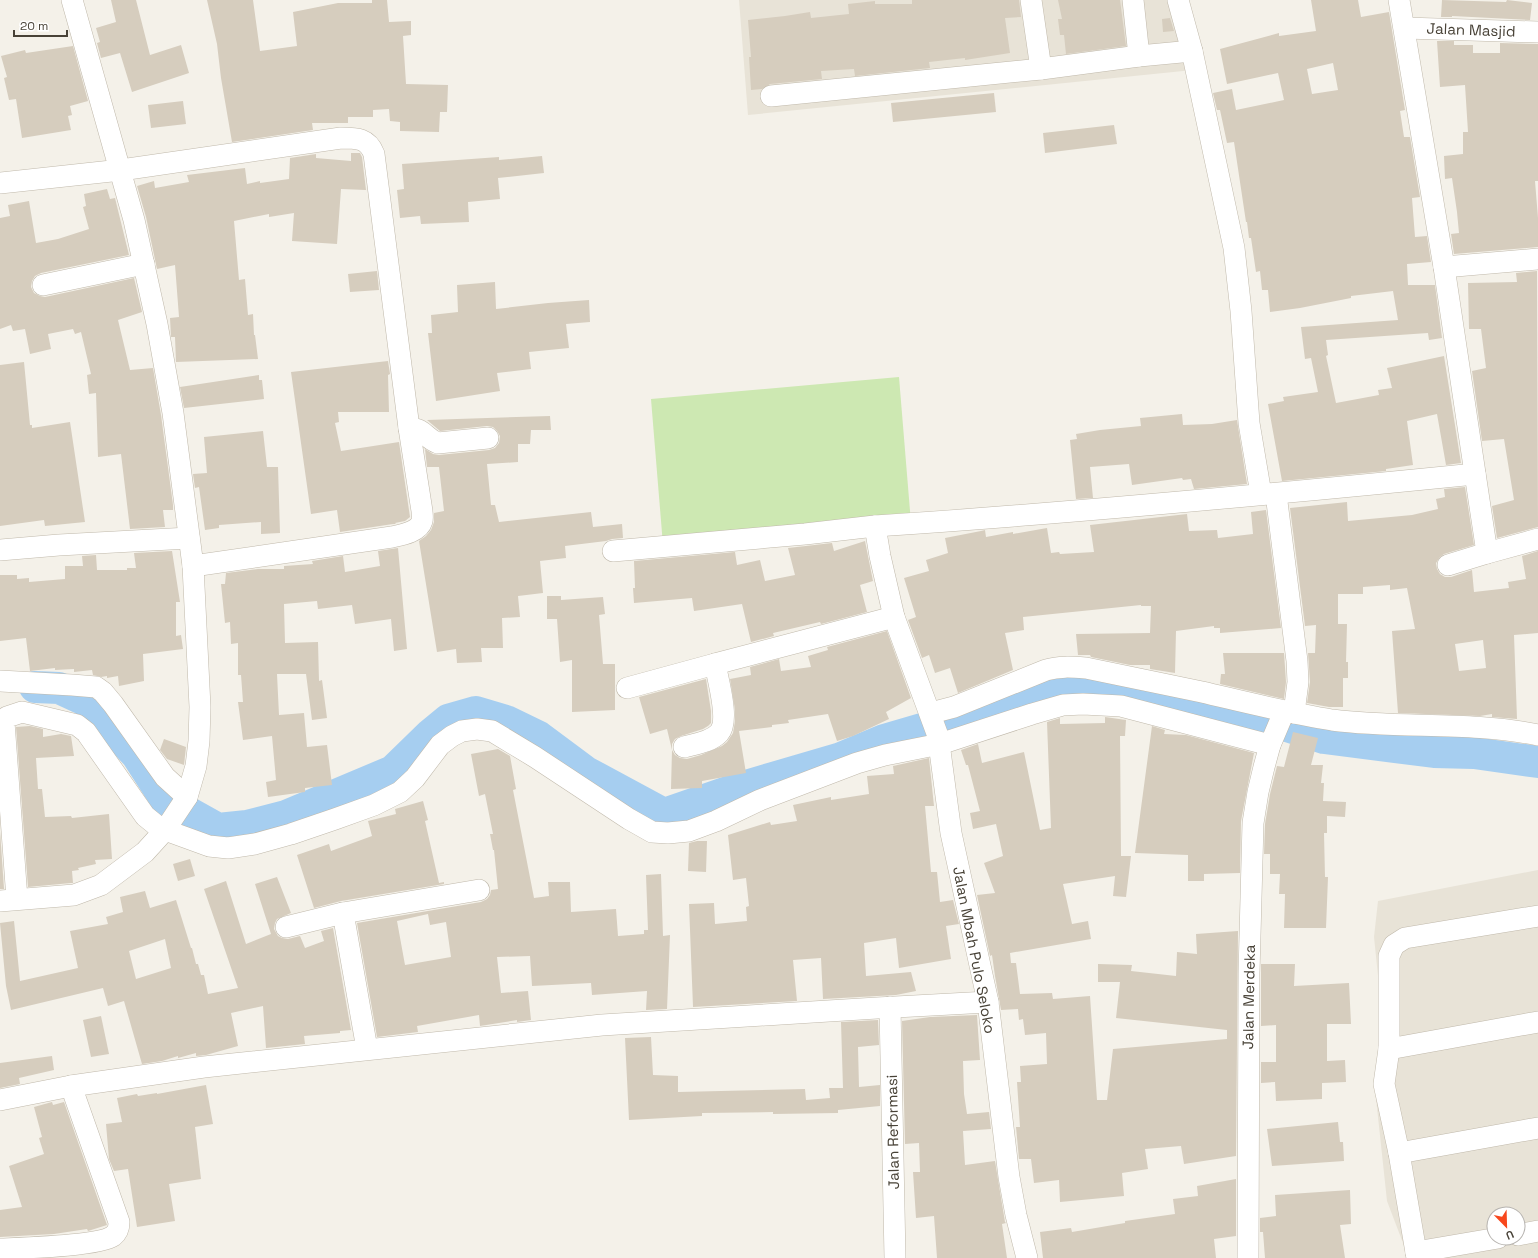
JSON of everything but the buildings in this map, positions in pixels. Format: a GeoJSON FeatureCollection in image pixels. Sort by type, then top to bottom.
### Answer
{"type":"FeatureCollection","features":[{"type":"Feature","properties":{"kind":"street"},"geometry":{"type":"LineString","coordinates":[[72,0],[121,170],[144,264],[173,413],[194,566],[200,741],[196,766],[186,800],[166,828],[145,852],[101,885],[74,895],[8,900],[4,722],[7,717],[22,712],[76,725],[86,732],[145,816],[156,825],[166,828],[209,846],[228,848],[255,844],[291,834],[374,805],[400,792],[415,778],[440,745],[452,736],[462,731],[477,729],[492,731],[535,757],[628,819],[652,832],[668,833],[689,831],[716,821],[760,800],[858,763],[885,755],[935,728],[954,707],[1055,667],[1086,668],[1202,692],[1286,714],[1334,720],[1473,727],[1538,736]]}},
{"type":"Feature","properties":{"kind":"street"},"geometry":{"type":"LineString","coordinates":[[1031,0],[1041,70]]}},
{"type":"Feature","properties":{"kind":"street"},"geometry":{"type":"LineString","coordinates":[[1133,0],[1139,56]]}},
{"type":"Feature","properties":{"kind":"street","name":"Jalan Merdeka"},"geometry":{"type":"LineString","coordinates":[[1178,0],[1192,51],[1234,248],[1240,298],[1249,423],[1269,494],[1297,661],[1298,682],[1286,714],[1271,742],[1258,792],[1253,823],[1249,981],[1248,1258]]}},
{"type":"Feature","properties":{"kind":"street"},"geometry":{"type":"LineString","coordinates":[[1399,0],[1405,28],[1444,267],[1488,553]]}},
{"type":"Feature","properties":{"kind":"street","name":"Jalan Masjid"},"geometry":{"type":"LineString","coordinates":[[1405,28],[1538,32]]}},
{"type":"Feature","properties":{"kind":"street"},"geometry":{"type":"LineString","coordinates":[[771,96],[1041,70],[1139,56],[1192,51]]}},
{"type":"Feature","properties":{"kind":"street"},"geometry":{"type":"LineString","coordinates":[[0,184],[121,170],[341,138],[363,140],[371,146],[374,154],[409,428],[422,511],[422,521],[418,527],[410,532],[392,537],[194,566]]}},
{"type":"Feature","properties":{"kind":"street"},"geometry":{"type":"LineString","coordinates":[[1444,267],[1538,259]]}},
{"type":"Feature","properties":{"kind":"street"},"geometry":{"type":"LineString","coordinates":[[43,285],[144,264]]}},
{"type":"Feature","properties":{"kind":"street"},"geometry":{"type":"LineString","coordinates":[[409,428],[422,431],[438,443],[488,438]]}},
{"type":"Feature","properties":{"kind":"street"},"geometry":{"type":"LineString","coordinates":[[613,551],[805,534],[875,526],[1269,494],[1475,474]]}},
{"type":"Feature","properties":{"kind":"street","name":"Jalan Mbah Pulo Seloko"},"geometry":{"type":"LineString","coordinates":[[875,526],[880,556],[894,617],[935,728],[951,833],[988,1002],[1009,1177],[1016,1215],[1027,1258]]}},
{"type":"Feature","properties":{"kind":"street"},"geometry":{"type":"LineString","coordinates":[[0,550],[59,545],[189,538]]}},
{"type":"Feature","properties":{"kind":"street"},"geometry":{"type":"LineString","coordinates":[[1448,565],[1538,540]]}},
{"type":"Feature","properties":{"kind":"street"},"geometry":{"type":"LineString","coordinates":[[627,688],[894,617]]}},
{"type":"Feature","properties":{"kind":"street"},"geometry":{"type":"LineString","coordinates":[[684,747],[712,738],[719,733],[723,726],[724,714],[715,664]]}},
{"type":"Feature","properties":{"kind":"street"},"geometry":{"type":"LineString","coordinates":[[0,682],[72,684],[96,687],[103,692],[113,704],[165,777],[186,800]]}},
{"type":"Feature","properties":{"kind":"street"},"geometry":{"type":"LineString","coordinates":[[935,728],[1032,714],[1063,705],[1083,704],[1121,706],[1271,742]]}},
{"type":"Feature","properties":{"kind":"street"},"geometry":{"type":"LineString","coordinates":[[286,927],[343,914],[479,890]]}},
{"type":"Feature","properties":{"kind":"street"},"geometry":{"type":"LineString","coordinates":[[343,914],[367,1049]]}},
{"type":"Feature","properties":{"kind":"street"},"geometry":{"type":"LineString","coordinates":[[1486,1241],[1417,1255],[1399,1153],[1384,1084],[1388,1049],[1389,956],[1394,945],[1404,938],[1538,916]]}},
{"type":"Feature","properties":{"kind":"street"},"geometry":{"type":"LineString","coordinates":[[0,1100],[70,1086],[204,1067],[602,1025],[988,1002]]}},
{"type":"Feature","properties":{"kind":"street","name":"Jalan Reformasi"},"geometry":{"type":"LineString","coordinates":[[890,1007],[895,1258]]}},
{"type":"Feature","properties":{"kind":"street"},"geometry":{"type":"LineString","coordinates":[[1388,1049],[1538,1022]]}},
{"type":"Feature","properties":{"kind":"street"},"geometry":{"type":"LineString","coordinates":[[0,1249],[105,1240],[114,1235],[119,1229],[119,1222],[70,1086]]}},
{"type":"Feature","properties":{"kind":"street"},"geometry":{"type":"LineString","coordinates":[[1399,1153],[1538,1128]]}},
{"type":"Feature","properties":{"kind":"street"},"geometry":{"type":"LineString","coordinates":[[1526,1233],[1538,1231]]}},
{"type":"Feature","properties":{"kind":"shaded area"},"geometry":{"type":"Polygon","coordinates":[[[739,0],[1173,0],[1193,70],[748,115],[739,0]]]}},
{"type":"Feature","properties":{"kind":"shaded area"},"geometry":{"type":"Polygon","coordinates":[[[1538,870],[1538,1258],[1407,1258],[1406,1251],[1387,1201],[1375,1089],[1383,1024],[1374,937],[1378,901],[1538,870]]]}},
{"type":"Feature","properties":{"kind":"green space"},"geometry":{"type":"Polygon","coordinates":[[[899,377],[911,523],[663,545],[651,399],[899,377]]]}},
{"type":"Feature","properties":{"kind":"waterway"},"geometry":{"type":"LineString","coordinates":[[35,687],[59,688],[85,700],[137,755],[166,800],[218,829],[247,826],[286,816],[393,771],[431,734],[448,720],[476,712],[506,721],[539,737],[586,772],[664,814],[739,788],[841,758],[884,740],[1072,685],[1128,689],[1166,697],[1208,709],[1269,720],[1324,738],[1434,752],[1474,753],[1538,762]]}}]}
